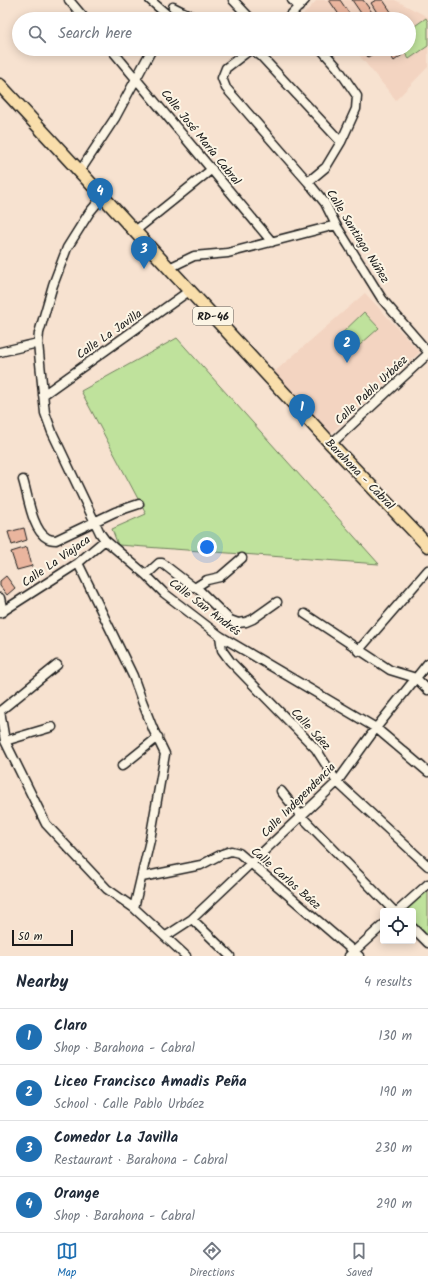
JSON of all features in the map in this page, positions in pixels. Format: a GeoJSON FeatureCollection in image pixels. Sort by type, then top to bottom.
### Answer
{"type":"FeatureCollection","features":[{"type":"Feature","properties":{"kind":"main road","name":"Barahona - Cabral"},"geometry":{"type":"LineString","coordinates":[[0,85],[331,444],[428,544]]}},
{"type":"Feature","properties":{"kind":"street"},"geometry":{"type":"LineString","coordinates":[[69,0],[79,12]]}},
{"type":"Feature","properties":{"kind":"street"},"geometry":{"type":"LineString","coordinates":[[150,0],[163,12]]}},
{"type":"Feature","properties":{"kind":"street"},"geometry":{"type":"LineString","coordinates":[[233,0],[244,12]]}},
{"type":"Feature","properties":{"kind":"street"},"geometry":{"type":"LineString","coordinates":[[292,0],[299,7]]}},
{"type":"Feature","properties":{"kind":"street"},"geometry":{"type":"LineString","coordinates":[[295,12],[305,0]]}},
{"type":"Feature","properties":{"kind":"street"},"geometry":{"type":"LineString","coordinates":[[172,4],[185,12]]}},
{"type":"Feature","properties":{"kind":"street","name":"Calle José María Cabral"},"geometry":{"type":"LineString","coordinates":[[117,56],[272,242]]}},
{"type":"Feature","properties":{"kind":"street"},"geometry":{"type":"LineString","coordinates":[[80,171],[115,118],[148,56]]}},
{"type":"Feature","properties":{"kind":"street","name":"Calle Santiago Núñez"},"geometry":{"type":"LineString","coordinates":[[241,56],[226,68],[222,78],[226,88],[325,203],[336,225],[382,299],[428,353]]}},
{"type":"Feature","properties":{"kind":"street","name":"Calle Santiago Núñez"},"geometry":{"type":"LineString","coordinates":[[261,56],[341,142]]}},
{"type":"Feature","properties":{"kind":"street"},"geometry":{"type":"LineString","coordinates":[[308,182],[326,167],[341,142],[356,109],[357,96],[337,67],[327,56]]}},
{"type":"Feature","properties":{"kind":"street"},"geometry":{"type":"LineString","coordinates":[[135,231],[212,169]]}},
{"type":"Feature","properties":{"kind":"street","name":"Calle San Andrés"},"geometry":{"type":"LineString","coordinates":[[103,196],[89,213],[67,248],[53,285],[39,333],[38,343],[45,412],[52,432],[94,522],[105,540],[146,575],[164,593],[220,636],[376,728],[428,772]]}},
{"type":"Feature","properties":{"kind":"street"},"geometry":{"type":"LineString","coordinates":[[169,268],[194,256],[228,252],[336,225]]}},
{"type":"Feature","properties":{"kind":"street","name":"Calle La Javilla"},"geometry":{"type":"LineString","coordinates":[[43,396],[189,291]]}},
{"type":"Feature","properties":{"kind":"street"},"geometry":{"type":"LineString","coordinates":[[0,352],[38,343]]}},
{"type":"Feature","properties":{"kind":"street","name":"Calle Pablo Urbáez"},"geometry":{"type":"LineString","coordinates":[[331,444],[428,353]]}},
{"type":"Feature","properties":{"kind":"street"},"geometry":{"type":"LineString","coordinates":[[23,480],[36,525],[41,534],[48,539],[56,540],[115,512],[139,504]]}},
{"type":"Feature","properties":{"kind":"street","name":"Calle La Viajaca"},"geometry":{"type":"LineString","coordinates":[[2,613],[78,563],[105,540]]}},
{"type":"Feature","properties":{"kind":"street"},"geometry":{"type":"LineString","coordinates":[[196,587],[207,580],[220,578],[242,558]]}},
{"type":"Feature","properties":{"kind":"street"},"geometry":{"type":"LineString","coordinates":[[78,563],[134,676],[153,729],[165,754],[150,840],[134,908]]}},
{"type":"Feature","properties":{"kind":"street"},"geometry":{"type":"LineString","coordinates":[[146,575],[159,563],[162,563],[193,587],[196,587],[230,620],[238,623],[253,619],[276,602]]}},
{"type":"Feature","properties":{"kind":"street"},"geometry":{"type":"LineString","coordinates":[[358,651],[428,570]]}},
{"type":"Feature","properties":{"kind":"street"},"geometry":{"type":"LineString","coordinates":[[0,598],[2,613]]}},
{"type":"Feature","properties":{"kind":"street"},"geometry":{"type":"LineString","coordinates":[[305,614],[358,651],[390,670],[416,678],[428,690]]}},
{"type":"Feature","properties":{"kind":"street","name":"Calle Sáez"},"geometry":{"type":"LineString","coordinates":[[220,636],[222,650],[230,661],[316,749],[337,782],[428,866]]}},
{"type":"Feature","properties":{"kind":"street","name":"Calle Independencia"},"geometry":{"type":"LineString","coordinates":[[166,936],[192,919],[337,782],[376,728],[428,662]]}},
{"type":"Feature","properties":{"kind":"street"},"geometry":{"type":"LineString","coordinates":[[57,665],[0,711],[5,741],[46,824],[107,888],[134,908],[186,956]]}},
{"type":"Feature","properties":{"kind":"street"},"geometry":{"type":"LineString","coordinates":[[5,741],[52,727]]}},
{"type":"Feature","properties":{"kind":"street"},"geometry":{"type":"LineString","coordinates":[[122,766],[158,737]]}},
{"type":"Feature","properties":{"kind":"street"},"geometry":{"type":"LineString","coordinates":[[281,792],[301,816],[391,908]]}},
{"type":"Feature","properties":{"kind":"street","name":"Calle Carlos Báez"},"geometry":{"type":"LineString","coordinates":[[142,876],[201,865],[230,851],[239,853],[354,955]]}},
{"type":"Feature","properties":{"kind":"street"},"geometry":{"type":"LineString","coordinates":[[401,908],[428,884]]}},
{"type":"Feature","properties":{"kind":"street"},"geometry":{"type":"LineString","coordinates":[[192,919],[230,956]]}},
{"type":"Feature","properties":{"kind":"street"},"geometry":{"type":"LineString","coordinates":[[354,955],[380,928]]}},
{"type":"Feature","properties":{"kind":"street"},"geometry":{"type":"LineString","coordinates":[[416,931],[428,942]]}},
{"type":"Feature","properties":{"kind":"shaded area"},"geometry":{"type":"Polygon","coordinates":[[[317,0],[395,0],[428,17],[428,67],[396,100],[360,56],[416,56],[416,12],[306,12],[317,0]]]}},
{"type":"Feature","properties":{"kind":"shaded area"},"geometry":{"type":"Polygon","coordinates":[[[365,293],[420,352],[329,435],[272,374],[365,293]]]}},
{"type":"Feature","properties":{"kind":"green space"},"geometry":{"type":"Polygon","coordinates":[[[426,18],[428,22],[428,46],[416,54],[416,25],[426,18]]]}},
{"type":"Feature","properties":{"kind":"green space"},"geometry":{"type":"Polygon","coordinates":[[[364,312],[379,328],[352,352],[338,337],[364,312]]]}},
{"type":"Feature","properties":{"kind":"green space"},"geometry":{"type":"Polygon","coordinates":[[[177,338],[379,564],[118,545],[112,529],[146,514],[81,391],[177,338]]]}},
{"type":"Feature","properties":{"kind":"green space"},"geometry":{"type":"Polygon","coordinates":[[[428,889],[428,936],[416,925],[416,908],[407,908],[428,889]]]}},
{"type":"Feature","properties":{"kind":"building"},"geometry":{"type":"Polygon","coordinates":[[[329,0],[340,0],[348,12],[337,12],[329,0]]]}},
{"type":"Feature","properties":{"kind":"building"},"geometry":{"type":"Polygon","coordinates":[[[352,0],[363,0],[372,12],[360,12],[352,0]]]}},
{"type":"Feature","properties":{"kind":"building"},"geometry":{"type":"Polygon","coordinates":[[[376,0],[383,0],[391,12],[377,12],[371,3],[376,0]]]}},
{"type":"Feature","properties":{"kind":"building"},"geometry":{"type":"Polygon","coordinates":[[[391,56],[401,56],[394,61],[391,56]]]}},
{"type":"Feature","properties":{"kind":"building"},"geometry":{"type":"Polygon","coordinates":[[[24,528],[27,540],[12,545],[8,532],[24,528]]]}},
{"type":"Feature","properties":{"kind":"building"},"geometry":{"type":"Polygon","coordinates":[[[27,547],[32,566],[17,570],[11,552],[27,547]]]}},
{"type":"Feature","properties":{"kind":"building"},"geometry":{"type":"Polygon","coordinates":[[[6,576],[15,588],[7,595],[0,586],[0,581],[6,576]]]}},
{"type":"Feature","properties":{"kind":"place","name":"Orange"},"geometry":{"type":"Point","coordinates":[100,211]}},
{"type":"Feature","properties":{"kind":"place","name":"Comedor La Javilla"},"geometry":{"type":"Point","coordinates":[144,269]}},
{"type":"Feature","properties":{"kind":"place","name":"Liceo Francisco Amadis Peña"},"geometry":{"type":"Point","coordinates":[347,363]}},
{"type":"Feature","properties":{"kind":"place","name":"Claro"},"geometry":{"type":"Point","coordinates":[302,427]}}]}
